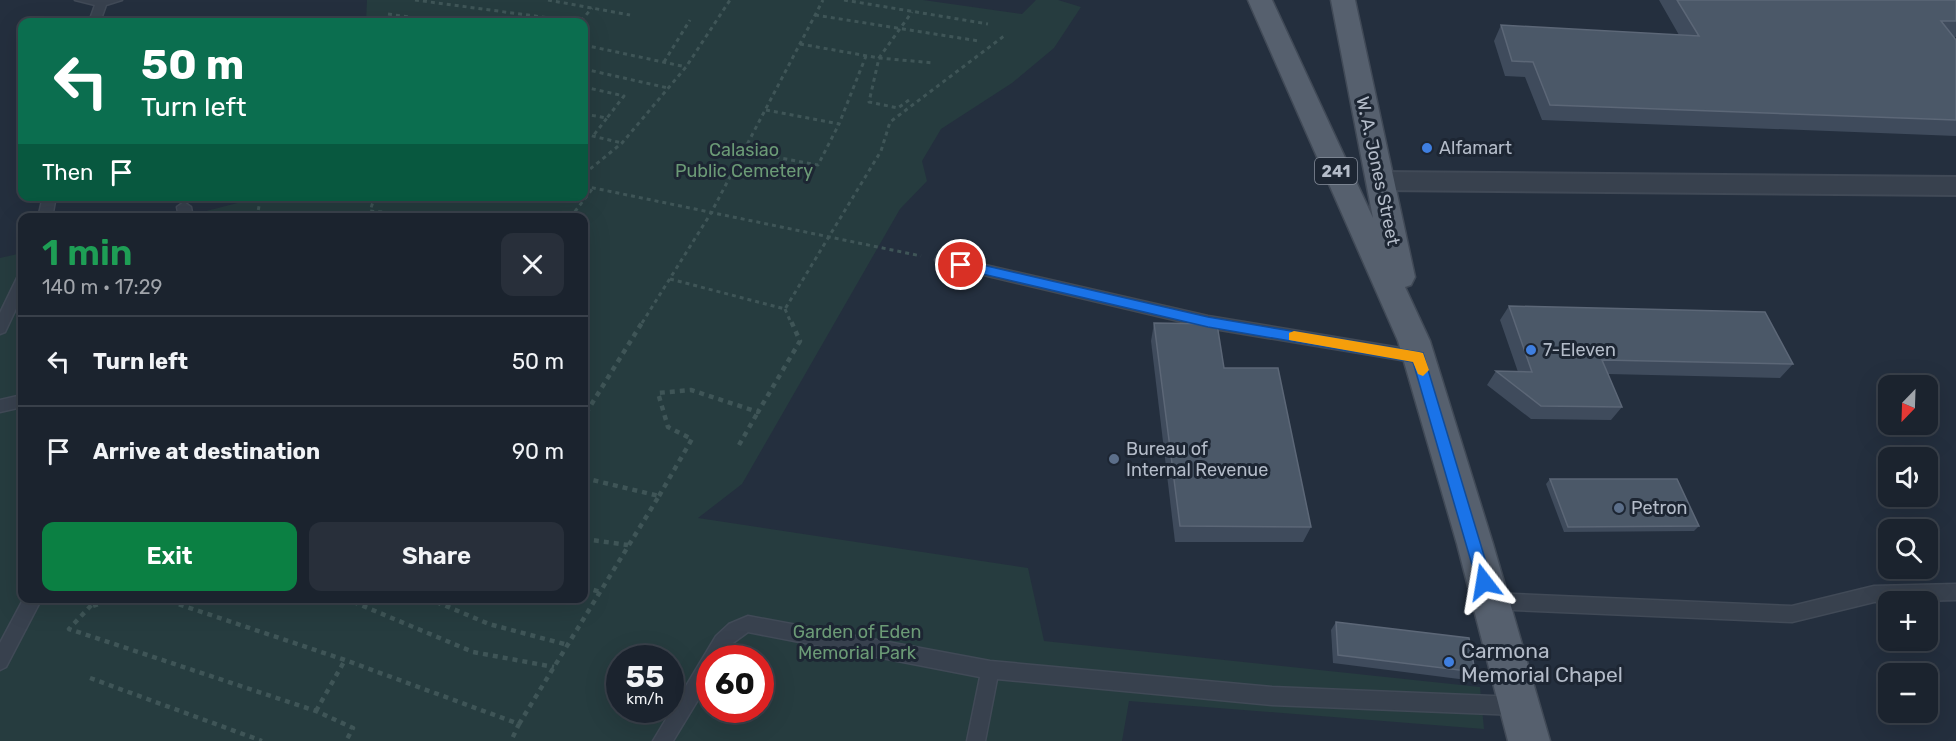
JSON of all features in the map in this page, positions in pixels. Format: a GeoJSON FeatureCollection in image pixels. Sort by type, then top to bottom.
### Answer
{"type":"FeatureCollection","features":[{"type":"Feature","properties":{"kind":"main road","name":"241"},"geometry":{"type":"LineString","coordinates":[[1260,0],[1416,349],[1475,544],[1529,741]]}},
{"type":"Feature","properties":{"kind":"main road","name":"W. A. Jones Street"},"geometry":{"type":"LineString","coordinates":[[1344,0],[1416,349]]}},
{"type":"Feature","properties":{"kind":"street"},"geometry":{"type":"LineString","coordinates":[[1380,181],[1956,186]]}},
{"type":"Feature","properties":{"kind":"lane"},"geometry":{"type":"LineString","coordinates":[[81,0],[100,3],[116,0]]}},
{"type":"Feature","properties":{"kind":"lane"},"geometry":{"type":"LineString","coordinates":[[96,18],[100,3]]}},
{"type":"Feature","properties":{"kind":"lane"},"geometry":{"type":"LineString","coordinates":[[942,260],[1208,322],[1416,349]]}},
{"type":"Feature","properties":{"kind":"lane"},"geometry":{"type":"LineString","coordinates":[[0,327],[18,290]]}},
{"type":"Feature","properties":{"kind":"lane"},"geometry":{"type":"LineString","coordinates":[[0,406],[18,402]]}},
{"type":"Feature","properties":{"kind":"lane"},"geometry":{"type":"LineString","coordinates":[[1489,600],[1792,614],[1874,594],[1956,592]]}},
{"type":"Feature","properties":{"kind":"lane"},"geometry":{"type":"LineString","coordinates":[[0,661],[31,603]]}},
{"type":"Feature","properties":{"kind":"lane"},"geometry":{"type":"LineString","coordinates":[[720,645],[734,628],[748,624],[990,670],[1272,696],[1520,706]]}},
{"type":"Feature","properties":{"kind":"lane"},"geometry":{"type":"LineString","coordinates":[[976,741],[990,670]]}},
{"type":"Feature","properties":{"kind":"lane"},"geometry":{"type":"LineString","coordinates":[[662,741],[696,685]]}},
{"type":"Feature","properties":{"kind":"path"},"geometry":{"type":"LineString","coordinates":[[415,0],[551,18]]}},
{"type":"Feature","properties":{"kind":"path"},"geometry":{"type":"LineString","coordinates":[[548,0],[630,15]]}},
{"type":"Feature","properties":{"kind":"path"},"geometry":{"type":"LineString","coordinates":[[588,171],[622,143],[686,67],[730,0]]}},
{"type":"Feature","properties":{"kind":"path"},"geometry":{"type":"LineString","coordinates":[[588,410],[711,213],[823,0]]}},
{"type":"Feature","properties":{"kind":"path"},"geometry":{"type":"LineString","coordinates":[[844,0],[988,24]]}},
{"type":"Feature","properties":{"kind":"path"},"geometry":{"type":"LineString","coordinates":[[584,18],[592,8]]}},
{"type":"Feature","properties":{"kind":"path"},"geometry":{"type":"LineString","coordinates":[[909,100],[898,108],[869,102],[879,58],[912,12]]}},
{"type":"Feature","properties":{"kind":"path"},"geometry":{"type":"LineString","coordinates":[[388,14],[416,18]]}},
{"type":"Feature","properties":{"kind":"path"},"geometry":{"type":"LineString","coordinates":[[815,15],[979,41]]}},
{"type":"Feature","properties":{"kind":"path"},"geometry":{"type":"LineString","coordinates":[[664,62],[690,21]]}},
{"type":"Feature","properties":{"kind":"path"},"geometry":{"type":"LineString","coordinates":[[785,309],[881,151],[890,122],[1004,36]]}},
{"type":"Feature","properties":{"kind":"path"},"geometry":{"type":"LineString","coordinates":[[800,44],[879,58],[934,63]]}},
{"type":"Feature","properties":{"kind":"path"},"geometry":{"type":"LineString","coordinates":[[588,46],[686,67]]}},
{"type":"Feature","properties":{"kind":"path"},"geometry":{"type":"LineString","coordinates":[[744,151],[818,165],[839,124],[866,56]]}},
{"type":"Feature","properties":{"kind":"path"},"geometry":{"type":"LineString","coordinates":[[588,70],[668,88]]}},
{"type":"Feature","properties":{"kind":"path"},"geometry":{"type":"LineString","coordinates":[[588,88],[624,96],[593,136]]}},
{"type":"Feature","properties":{"kind":"path"},"geometry":{"type":"LineString","coordinates":[[766,110],[839,124]]}},
{"type":"Feature","properties":{"kind":"path"},"geometry":{"type":"LineString","coordinates":[[588,115],[607,118]]}},
{"type":"Feature","properties":{"kind":"path"},"geometry":{"type":"LineString","coordinates":[[588,135],[622,143]]}},
{"type":"Feature","properties":{"kind":"path"},"geometry":{"type":"LineString","coordinates":[[588,187],[942,260]]}},
{"type":"Feature","properties":{"kind":"path"},"geometry":{"type":"LineString","coordinates":[[588,195],[593,188]]}},
{"type":"Feature","properties":{"kind":"path"},"geometry":{"type":"LineString","coordinates":[[373,201],[370,212],[383,213]]}},
{"type":"Feature","properties":{"kind":"path"},"geometry":{"type":"LineString","coordinates":[[574,213],[583,201]]}},
{"type":"Feature","properties":{"kind":"path"},"geometry":{"type":"LineString","coordinates":[[258,213],[259,206]]}},
{"type":"Feature","properties":{"kind":"path"},"geometry":{"type":"LineString","coordinates":[[670,279],[785,309],[800,340],[739,445]]}},
{"type":"Feature","properties":{"kind":"path"},"geometry":{"type":"LineString","coordinates":[[511,741],[519,724],[692,439],[668,427],[658,393],[691,390],[758,412]]}},
{"type":"Feature","properties":{"kind":"path"},"geometry":{"type":"LineString","coordinates":[[588,479],[659,496]]}},
{"type":"Feature","properties":{"kind":"path"},"geometry":{"type":"LineString","coordinates":[[588,540],[628,546]]}},
{"type":"Feature","properties":{"kind":"path"},"geometry":{"type":"LineString","coordinates":[[588,588],[600,592]]}},
{"type":"Feature","properties":{"kind":"path"},"geometry":{"type":"LineString","coordinates":[[94,603],[69,629],[316,711],[353,729],[346,741]]}},
{"type":"Feature","properties":{"kind":"path"},"geometry":{"type":"LineString","coordinates":[[90,607],[101,603]]}},
{"type":"Feature","properties":{"kind":"path"},"geometry":{"type":"LineString","coordinates":[[175,603],[345,660],[519,724]]}},
{"type":"Feature","properties":{"kind":"path"},"geometry":{"type":"LineString","coordinates":[[357,603],[473,652],[554,667]]}},
{"type":"Feature","properties":{"kind":"path"},"geometry":{"type":"LineString","coordinates":[[439,603],[489,624],[568,645]]}},
{"type":"Feature","properties":{"kind":"path"},"geometry":{"type":"LineString","coordinates":[[316,711],[345,660]]}},
{"type":"Feature","properties":{"kind":"path"},"geometry":{"type":"LineString","coordinates":[[90,678],[262,741]]}},
{"type":"Feature","properties":{"kind":"green space","name":"Calasiao Public Cemetery"},"geometry":{"type":"Polygon","coordinates":[[[367,0],[923,0],[1022,14],[1036,0],[1058,0],[1081,7],[1054,48],[1012,83],[941,129],[922,161],[927,181],[900,209],[742,484],[698,518],[1028,568],[1044,641],[1480,687],[1484,729],[1129,701],[1122,741],[0,741],[0,258],[18,254],[18,603],[588,603],[588,213],[199,213],[245,201],[588,201],[588,18],[366,18],[367,0]]]}},
{"type":"Feature","properties":{"kind":"building"},"geometry":{"type":"Polygon","coordinates":[[[1677,0],[1956,0],[1956,21],[1941,21],[1956,40],[1956,120],[1550,105],[1533,62],[1512,61],[1501,25],[1699,36],[1677,0]]]}},
{"type":"Feature","properties":{"kind":"building"},"geometry":{"type":"Polygon","coordinates":[[[1509,306],[1765,312],[1793,364],[1602,360],[1622,407],[1541,406],[1496,371],[1532,372],[1509,306]]]}},
{"type":"Feature","properties":{"kind":"building"},"geometry":{"type":"Polygon","coordinates":[[[1154,323],[1217,324],[1224,368],[1278,368],[1311,527],[1180,526],[1154,323]]]}},
{"type":"Feature","properties":{"kind":"building","name":"Petron"},"geometry":{"type":"Polygon","coordinates":[[[1550,479],[1677,479],[1699,526],[1568,527],[1550,479]]]}},
{"type":"Feature","properties":{"kind":"building"},"geometry":{"type":"Polygon","coordinates":[[[1336,622],[1469,638],[1475,672],[1338,655],[1336,622]]]}},
{"type":"Feature","properties":{"kind":"slow traffic"},"geometry":{"type":"LineString","coordinates":[[1294,336],[1419,357],[1423,370]]}},
{"type":"Feature","properties":{"kind":"place","name":"Alfamart"},"geometry":{"type":"Point","coordinates":[1427,148]}},
{"type":"Feature","properties":{"kind":"place","name":"7-Eleven"},"geometry":{"type":"Point","coordinates":[1531,350]}},
{"type":"Feature","properties":{"kind":"place","name":"Bureau of Internal Revenue"},"geometry":{"type":"Point","coordinates":[1114,459]}},
{"type":"Feature","properties":{"kind":"place","name":"Petron"},"geometry":{"type":"Point","coordinates":[1619,508]}},
{"type":"Feature","properties":{"kind":"place","name":"Carmona Memorial Chapel"},"geometry":{"type":"Point","coordinates":[1449,662]}},
{"type":"Feature","properties":{"kind":"route"},"geometry":{"type":"LineString","coordinates":[[961,265],[1208,322],[1419,357],[1475,544],[1484,582]]}},
{"type":"Feature","properties":{"kind":"park label","name":"Garden of Eden Memorial Park"},"geometry":{"type":"Point","coordinates":[857,642]}}]}
